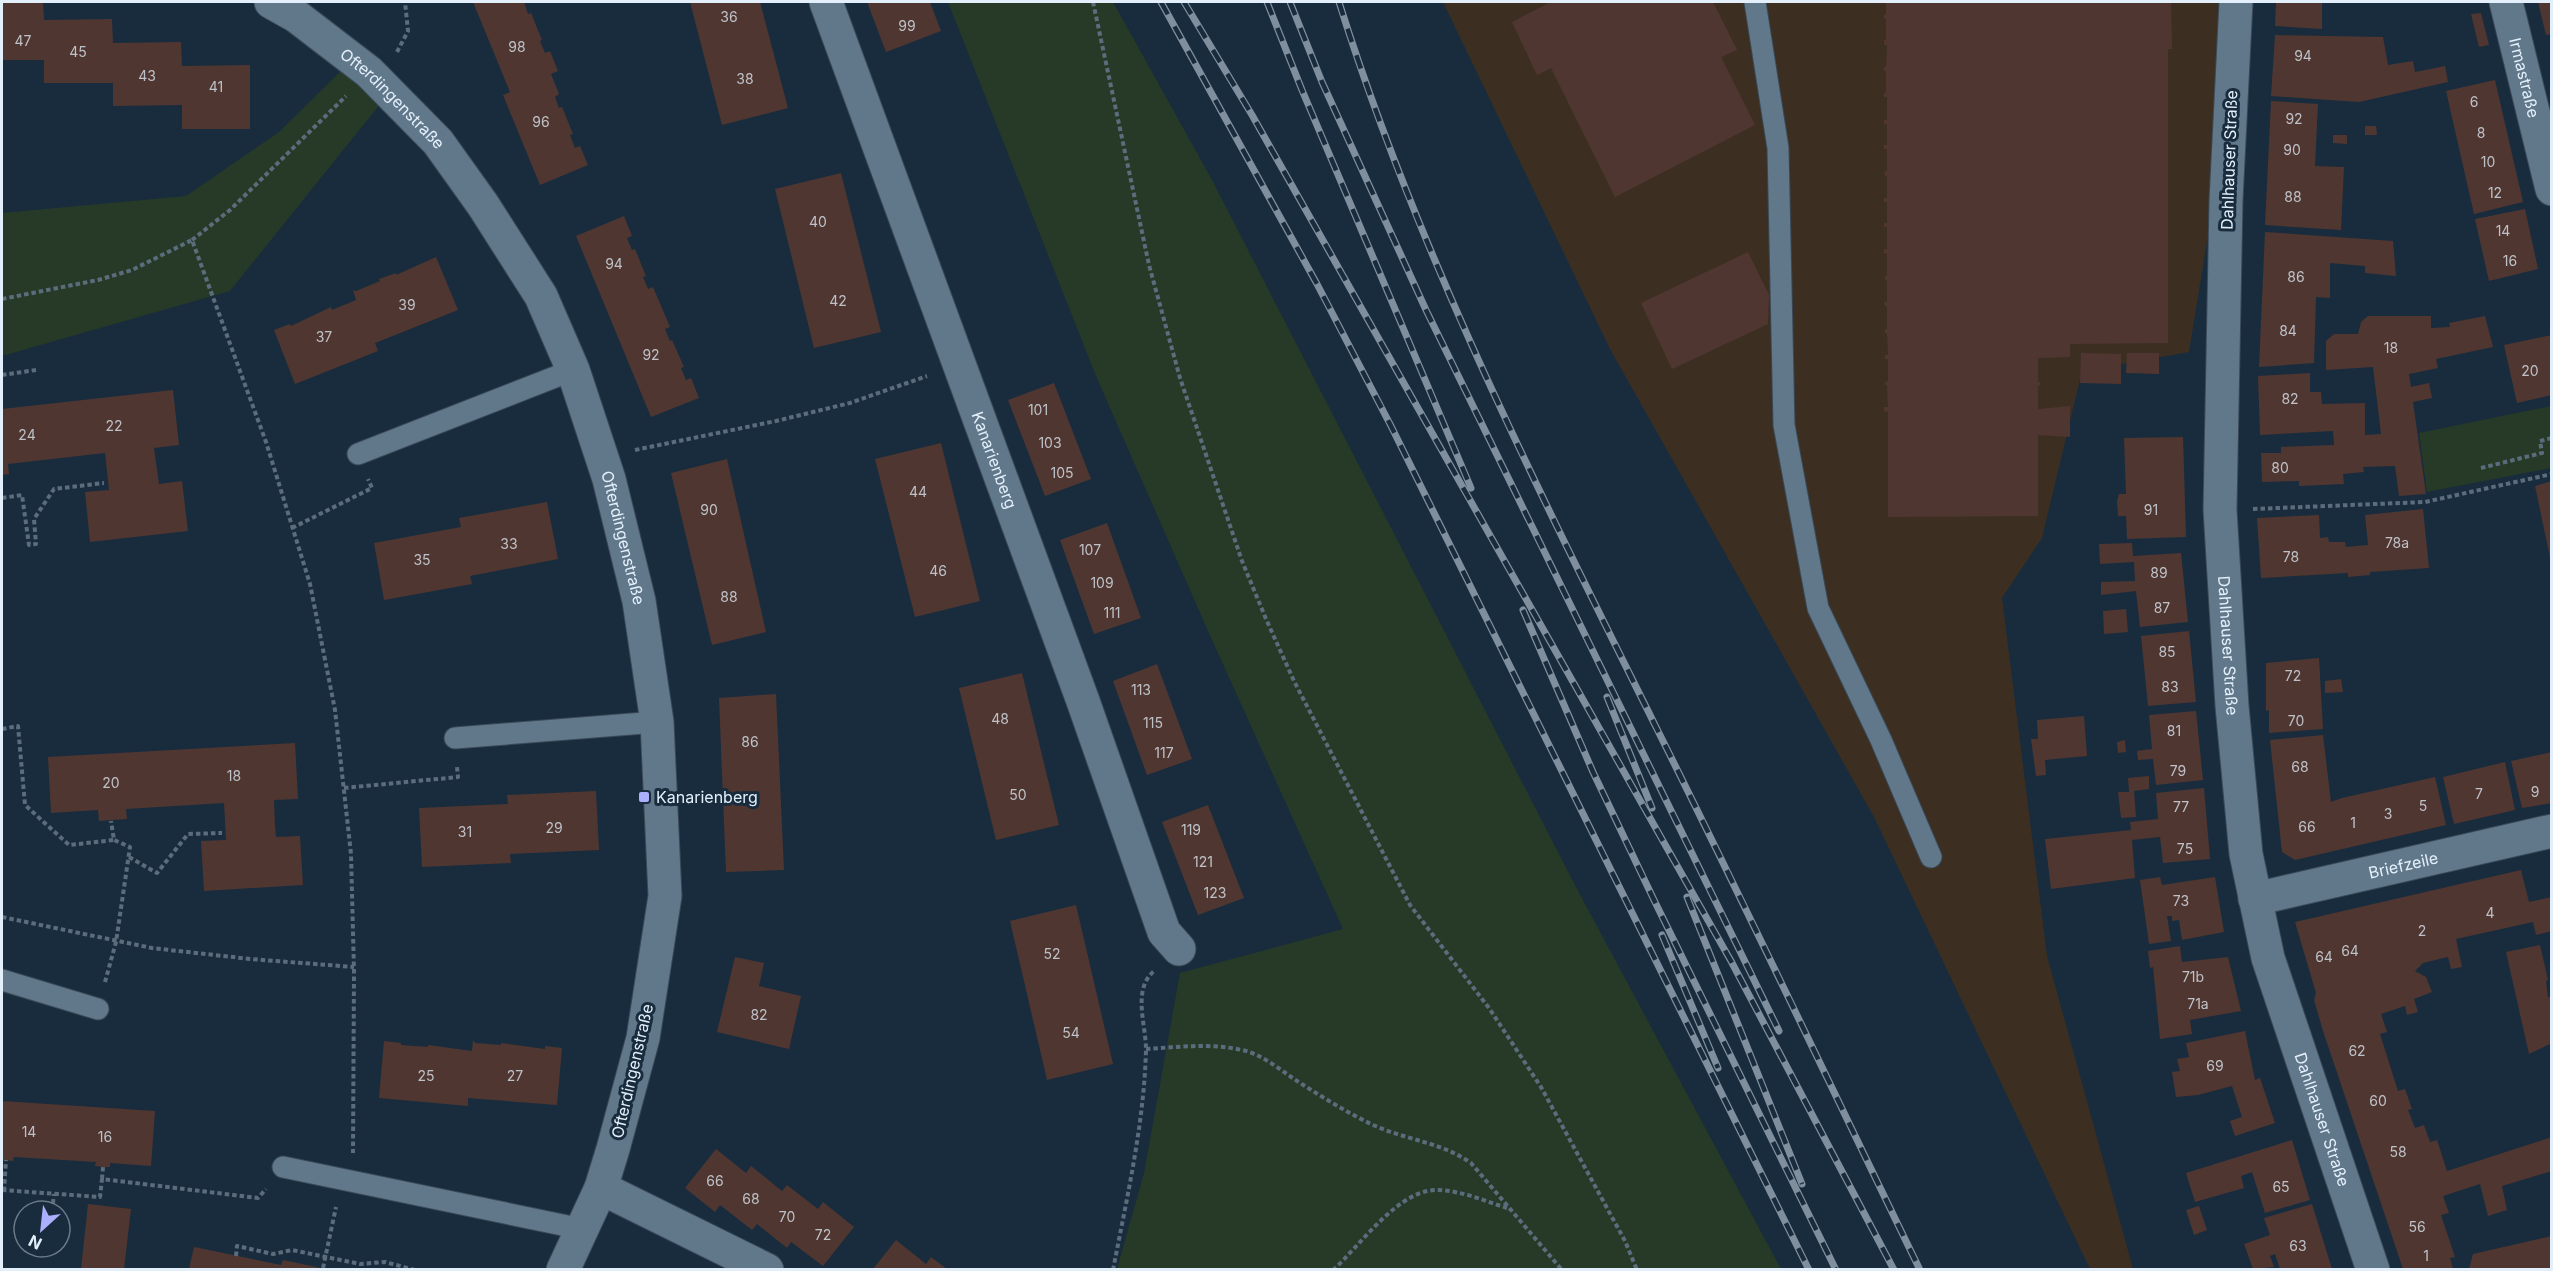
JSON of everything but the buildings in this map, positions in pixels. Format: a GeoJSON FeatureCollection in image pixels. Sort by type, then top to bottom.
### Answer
{"type":"FeatureCollection","features":[{"type":"Feature","properties":{"kind":"street","name":"Ofterdingenstraße"},"geometry":{"type":"LineString","coordinates":[[271,2],[296,16],[375,77],[438,142],[483,205],[541,296],[573,370],[601,455],[639,601],[657,722],[665,896],[643,1038],[601,1188],[563,1269]]}},
{"type":"Feature","properties":{"kind":"street","name":"Kanarienberg"},"geometry":{"type":"LineString","coordinates":[[826,2],[1083,701],[1164,932],[1179,949]]}},
{"type":"Feature","properties":{"kind":"street","name":"Dahlhauser Straße"},"geometry":{"type":"LineString","coordinates":[[2236,2],[2226,211],[2220,510],[2246,854],[2268,958],[2286,1018],[2373,1269]]}},
{"type":"Feature","properties":{"kind":"street","name":"Irmastraße"},"geometry":{"type":"LineString","coordinates":[[2506,2],[2552,189]]}},
{"type":"Feature","properties":{"kind":"street","name":"Briefzeile"},"geometry":{"type":"LineString","coordinates":[[2255,899],[2552,831]]}},
{"type":"Feature","properties":{"kind":"street"},"geometry":{"type":"LineString","coordinates":[[601,1188],[767,1269]]}},
{"type":"Feature","properties":{"kind":"lane"},"geometry":{"type":"LineString","coordinates":[[1755,2],[1778,148],[1784,425],[1818,608],[1881,740],[1931,857]]}},
{"type":"Feature","properties":{"kind":"lane"},"geometry":{"type":"LineString","coordinates":[[358,454],[573,370]]}},
{"type":"Feature","properties":{"kind":"lane"},"geometry":{"type":"LineString","coordinates":[[455,738],[657,722]]}},
{"type":"Feature","properties":{"kind":"lane"},"geometry":{"type":"LineString","coordinates":[[2,980],[98,1009]]}},
{"type":"Feature","properties":{"kind":"lane"},"geometry":{"type":"LineString","coordinates":[[283,1167],[582,1229]]}},
{"type":"Feature","properties":{"kind":"path"},"geometry":{"type":"LineString","coordinates":[[2,299],[99,280],[132,270],[192,240],[230,210],[375,77],[408,31],[405,2]]}},
{"type":"Feature","properties":{"kind":"path"},"geometry":{"type":"LineString","coordinates":[[1093,2],[1149,265],[1180,378],[1242,561],[1266,619],[1294,681],[1410,905],[1489,1008],[1541,1087],[1625,1241],[1637,1269]]}},
{"type":"Feature","properties":{"kind":"path"},"geometry":{"type":"LineString","coordinates":[[192,240],[266,442],[310,584],[335,710],[351,854],[354,967],[347,1180],[324,1268]]}},
{"type":"Feature","properties":{"kind":"path"},"geometry":{"type":"LineString","coordinates":[[601,455],[681,442],[829,408],[961,366]]}},
{"type":"Feature","properties":{"kind":"path"},"geometry":{"type":"LineString","coordinates":[[2,375],[36,370]]}},
{"type":"Feature","properties":{"kind":"path"},"geometry":{"type":"LineString","coordinates":[[2481,468],[2542,453],[2540,441],[2552,438]]}},
{"type":"Feature","properties":{"kind":"path"},"geometry":{"type":"LineString","coordinates":[[292,528],[372,488],[358,454]]}},
{"type":"Feature","properties":{"kind":"path"},"geometry":{"type":"LineString","coordinates":[[2220,510],[2425,502],[2552,474]]}},
{"type":"Feature","properties":{"kind":"path"},"geometry":{"type":"LineString","coordinates":[[2,498],[22,495],[29,545],[36,544],[34,519],[54,489],[104,483]]}},
{"type":"Feature","properties":{"kind":"path"},"geometry":{"type":"LineString","coordinates":[[2,729],[18,726],[25,805],[69,845],[114,840],[130,847],[116,942],[98,1009]]}},
{"type":"Feature","properties":{"kind":"path"},"geometry":{"type":"LineString","coordinates":[[344,788],[458,777],[455,738]]}},
{"type":"Feature","properties":{"kind":"path"},"geometry":{"type":"LineString","coordinates":[[111,821],[114,840]]}},
{"type":"Feature","properties":{"kind":"path"},"geometry":{"type":"LineString","coordinates":[[129,857],[157,873],[188,834],[222,833]]}},
{"type":"Feature","properties":{"kind":"path"},"geometry":{"type":"LineString","coordinates":[[2,917],[152,948],[354,967]]}},
{"type":"Feature","properties":{"kind":"path"},"geometry":{"type":"LineString","coordinates":[[1113,1269],[1131,1181],[1140,1114],[1146,1049],[1142,990],[1145,978],[1179,949]]}},
{"type":"Feature","properties":{"kind":"path"},"geometry":{"type":"LineString","coordinates":[[1146,1049],[1223,1047],[1244,1050],[1371,1124],[1458,1154],[1471,1163],[1507,1208],[1562,1269]]}},
{"type":"Feature","properties":{"kind":"path"},"geometry":{"type":"LineString","coordinates":[[6,1160],[3,1190],[54,1194],[100,1197],[103,1167]]}},
{"type":"Feature","properties":{"kind":"path"},"geometry":{"type":"LineString","coordinates":[[102,1179],[258,1198],[283,1167]]}},
{"type":"Feature","properties":{"kind":"path"},"geometry":{"type":"LineString","coordinates":[[1333,1269],[1392,1210],[1416,1193],[1438,1190],[1453,1192],[1507,1208]]}},
{"type":"Feature","properties":{"kind":"path"},"geometry":{"type":"LineString","coordinates":[[53,1199],[54,1194]]}},
{"type":"Feature","properties":{"kind":"path"},"geometry":{"type":"LineString","coordinates":[[236,1256],[237,1246],[273,1254],[292,1250],[360,1264],[385,1262],[415,1269]]}},
{"type":"Feature","properties":{"kind":"shaded area"},"geometry":{"type":"Polygon","coordinates":[[[1443,2],[2246,2],[2189,352],[2082,371],[2042,538],[2002,598],[2047,956],[2133,1269],[2090,1269],[1874,817],[1610,349],[1443,2]]]}},
{"type":"Feature","properties":{"kind":"green space"},"geometry":{"type":"Polygon","coordinates":[[[948,2],[1113,2],[1212,180],[1577,889],[1781,1269],[1117,1269],[1144,1173],[1180,973],[1343,929],[1096,376],[948,2]]]}},
{"type":"Feature","properties":{"kind":"green space"},"geometry":{"type":"Polygon","coordinates":[[[351,61],[389,93],[230,291],[2,356],[2,213],[186,196],[279,132],[351,61]]]}},
{"type":"Feature","properties":{"kind":"green space"},"geometry":{"type":"Polygon","coordinates":[[[2551,406],[2551,468],[2427,492],[2419,433],[2551,406]]]}},
{"type":"Feature","properties":{"kind":"railway"},"geometry":{"type":"LineString","coordinates":[[1161,2],[1317,284],[1391,426],[1809,1270]]}},
{"type":"Feature","properties":{"kind":"railway"},"geometry":{"type":"LineString","coordinates":[[1184,2],[1252,115],[1731,961],[1894,1270]]}},
{"type":"Feature","properties":{"kind":"railway"},"geometry":{"type":"LineString","coordinates":[[1267,2],[1471,488]]}},
{"type":"Feature","properties":{"kind":"railway"},"geometry":{"type":"LineString","coordinates":[[1290,2],[1322,82],[1426,310],[1779,1031]]}},
{"type":"Feature","properties":{"kind":"railway"},"geometry":{"type":"LineString","coordinates":[[1339,2],[1405,188],[1483,370],[1568,550],[1723,862],[1920,1270]]}},
{"type":"Feature","properties":{"kind":"railway"},"geometry":{"type":"LineString","coordinates":[[1523,610],[1593,772],[1836,1270]]}},
{"type":"Feature","properties":{"kind":"railway"},"geometry":{"type":"LineString","coordinates":[[1607,697],[1652,808]]}},
{"type":"Feature","properties":{"kind":"railway"},"geometry":{"type":"LineString","coordinates":[[1687,897],[1802,1184]]}},
{"type":"Feature","properties":{"kind":"railway"},"geometry":{"type":"LineString","coordinates":[[1662,935],[1718,1068]]}},
{"type":"Feature","properties":{"kind":"place","name":"Kanarienberg"},"geometry":{"type":"Point","coordinates":[644,797]}}]}
